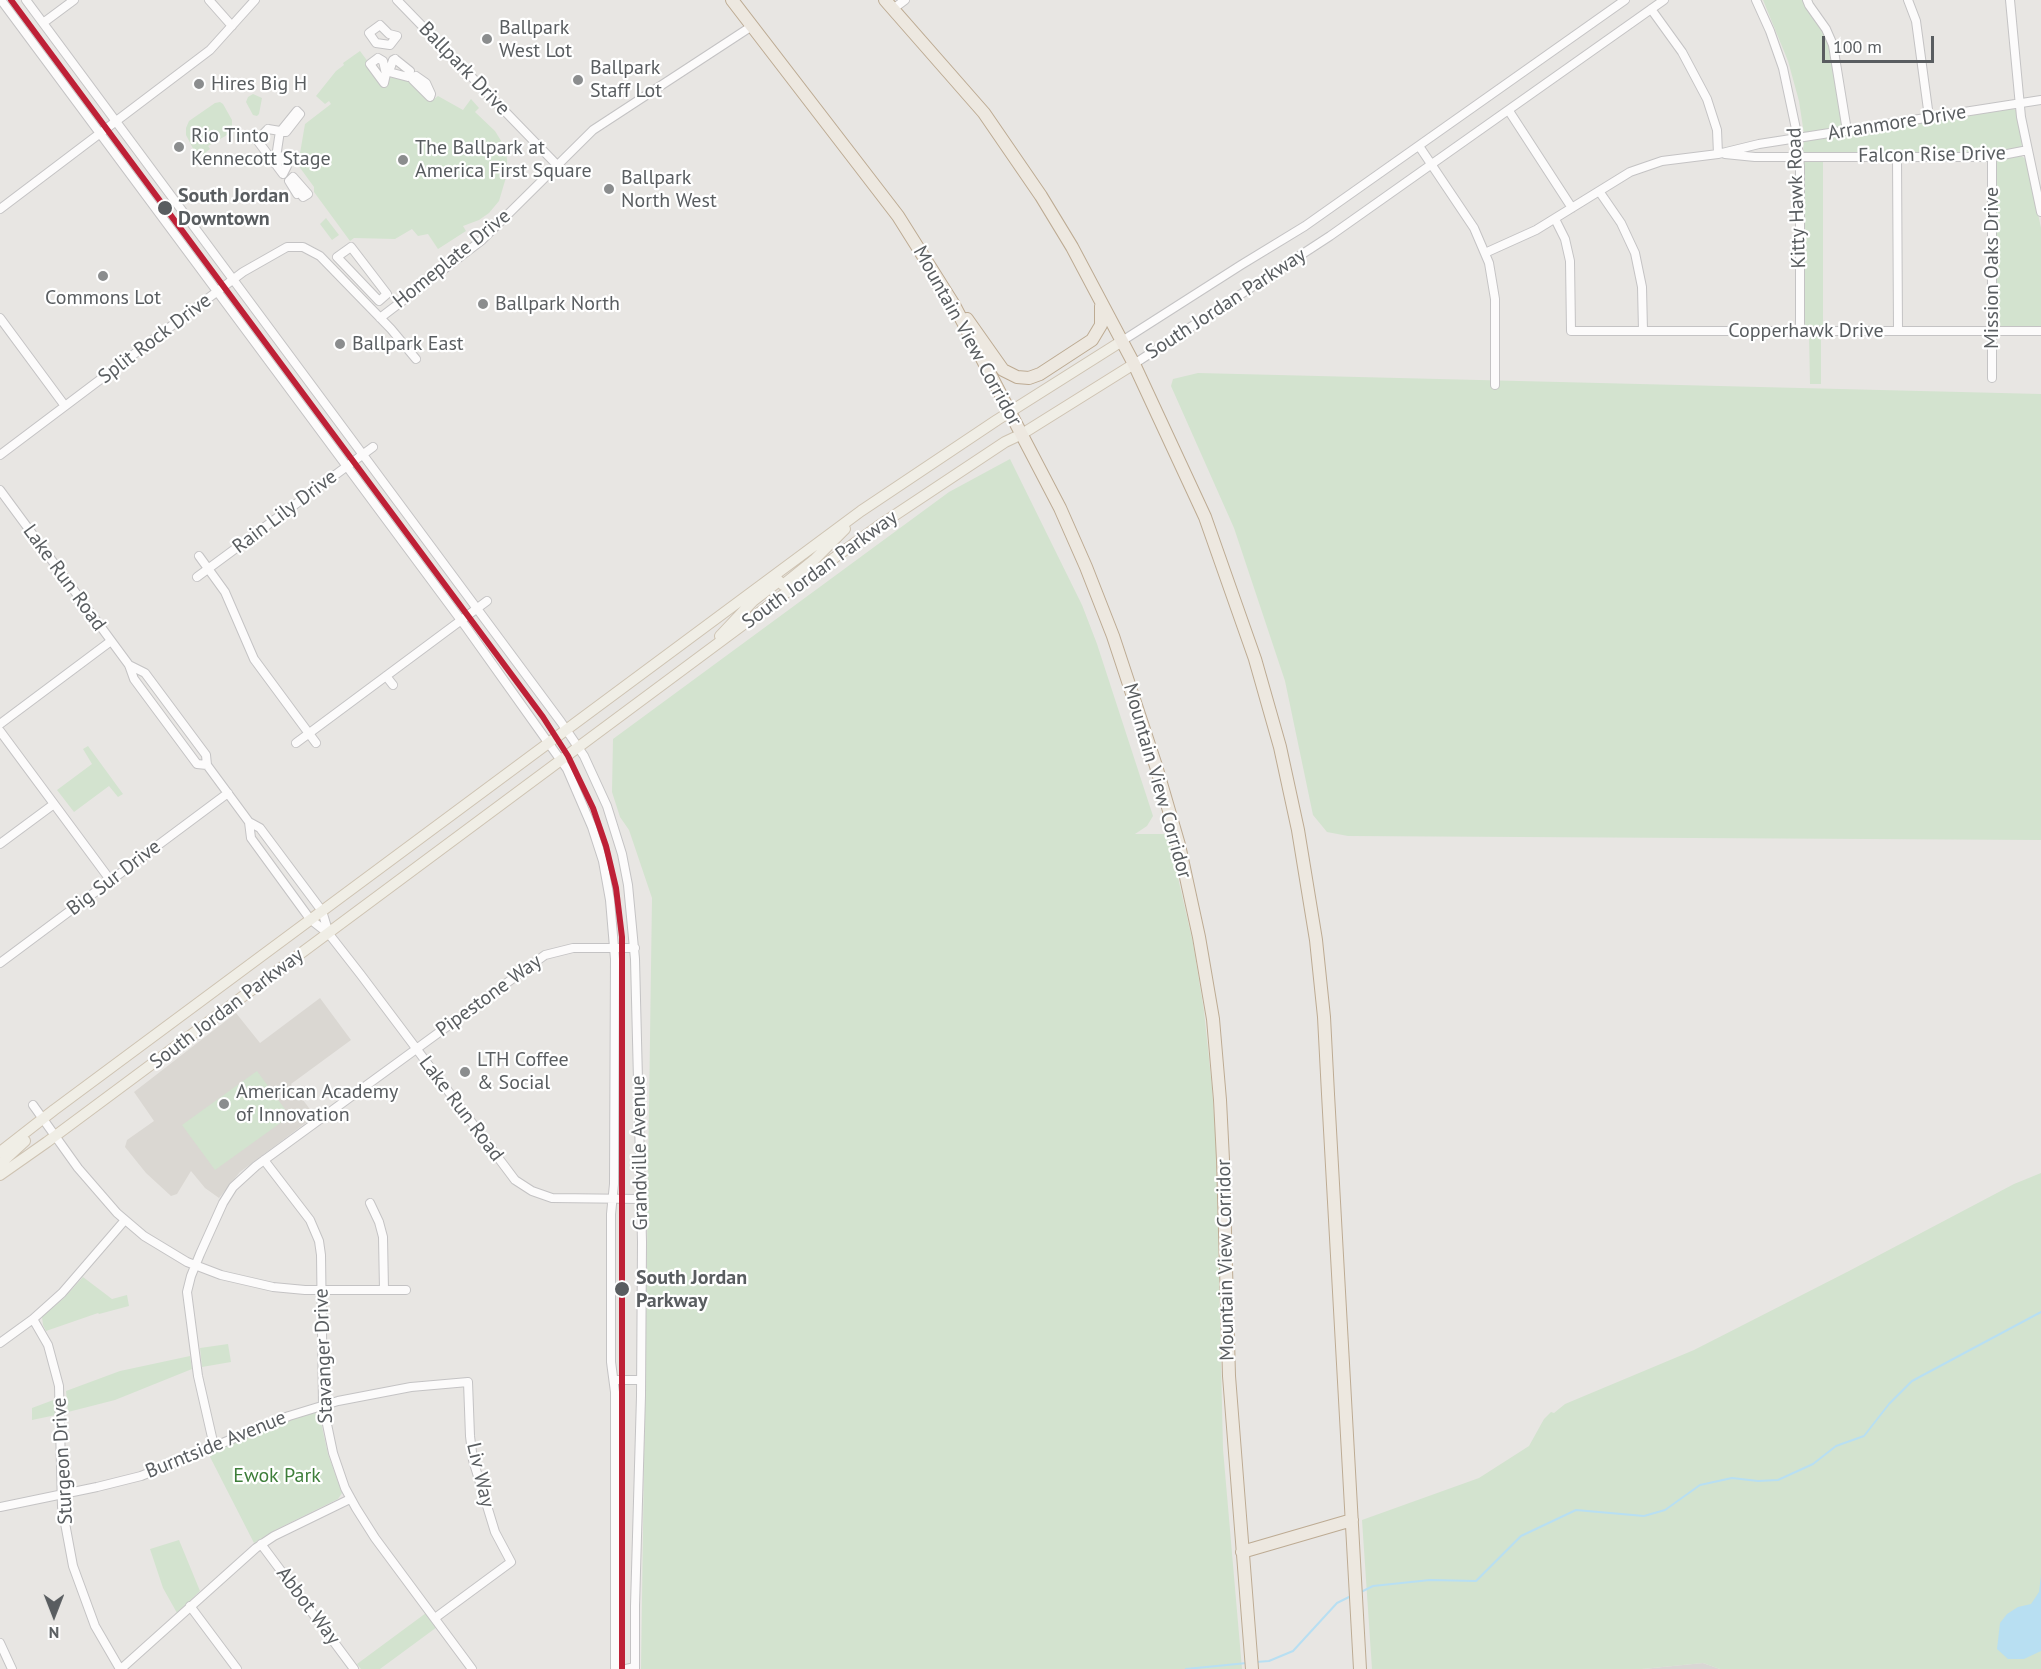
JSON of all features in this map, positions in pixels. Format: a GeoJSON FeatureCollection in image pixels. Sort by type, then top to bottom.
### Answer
{"type":"FeatureCollection","features":[{"type":"Feature","properties":{"kind":"highway","name":"Mountain View Corridor"},"geometry":{"type":"LineString","coordinates":[[732,0],[898,216],[954,305],[1060,508],[1113,636],[1156,766],[1179,845],[1199,936],[1213,1019],[1220,1100],[1229,1376],[1252,1669]]}},
{"type":"Feature","properties":{"kind":"highway"},"geometry":{"type":"LineString","coordinates":[[889,4],[984,113],[1041,196],[1122,340],[1205,517],[1228,576],[1280,747],[1298,830],[1316,940],[1324,1017],[1360,1669]]}},
{"type":"Feature","properties":{"kind":"highway"},"geometry":{"type":"LineString","coordinates":[[954,305],[981,336],[1003,369],[1017,377],[1029,378],[1040,374],[1070,355],[1098,333],[1102,321],[1101,310],[1093,285]]}},
{"type":"Feature","properties":{"kind":"highway"},"geometry":{"type":"LineString","coordinates":[[1242,1552],[1352,1520]]}},
{"type":"Feature","properties":{"kind":"main road","name":"South Jordan Parkway"},"geometry":{"type":"LineString","coordinates":[[0,1175],[701,656],[861,511],[1122,340]]}},
{"type":"Feature","properties":{"kind":"main road","name":"South Jordan Parkway"},"geometry":{"type":"LineString","coordinates":[[0,1152],[548,742],[781,583],[1134,364]]}},
{"type":"Feature","properties":{"kind":"main road"},"geometry":{"type":"LineString","coordinates":[[0,1164],[40,1127],[43,1118]]}},
{"type":"Feature","properties":{"kind":"street","name":"Grandville Avenue"},"geometry":{"type":"LineString","coordinates":[[1,0],[461,620],[548,742],[580,796],[598,844],[610,900],[614,948],[615,1079],[611,1214],[611,1362],[615,1392],[615,1669]]}},
{"type":"Feature","properties":{"kind":"street","name":"Grandville Avenue"},"geometry":{"type":"LineString","coordinates":[[26,0],[579,747],[601,791],[617,838],[628,885],[635,948],[641,1199],[641,1380],[632,1668]]}},
{"type":"Feature","properties":{"kind":"street"},"geometry":{"type":"LineString","coordinates":[[43,23],[74,0]]}},
{"type":"Feature","properties":{"kind":"street"},"geometry":{"type":"LineString","coordinates":[[209,0],[232,26]]}},
{"type":"Feature","properties":{"kind":"street"},"geometry":{"type":"LineString","coordinates":[[0,209],[101,135],[210,50],[255,0]]}},
{"type":"Feature","properties":{"kind":"street","name":"Ballpark Drive"},"geometry":{"type":"LineString","coordinates":[[397,0],[557,165]]}},
{"type":"Feature","properties":{"kind":"street"},"geometry":{"type":"LineString","coordinates":[[889,4],[905,0]]}},
{"type":"Feature","properties":{"kind":"street","name":"South Jordan Parkway"},"geometry":{"type":"LineString","coordinates":[[1122,340],[1299,230],[1625,0]]}},
{"type":"Feature","properties":{"kind":"street","name":"South Jordan Parkway"},"geometry":{"type":"LineString","coordinates":[[1134,364],[1330,236],[1664,0]]}},
{"type":"Feature","properties":{"kind":"street","name":"Kitty Hawk Road"},"geometry":{"type":"LineString","coordinates":[[1756,0],[1783,68],[1793,106],[1798,139],[1800,331]]}},
{"type":"Feature","properties":{"kind":"street"},"geometry":{"type":"LineString","coordinates":[[1808,0],[1833,45],[1847,131]]}},
{"type":"Feature","properties":{"kind":"street"},"geometry":{"type":"LineString","coordinates":[[1908,0],[1916,21],[1929,117]]}},
{"type":"Feature","properties":{"kind":"street"},"geometry":{"type":"LineString","coordinates":[[2010,0],[2019,104],[2041,212]]}},
{"type":"Feature","properties":{"kind":"street"},"geometry":{"type":"LineString","coordinates":[[1651,9],[1682,52],[1707,99],[1717,130],[1718,154]]}},
{"type":"Feature","properties":{"kind":"street","name":"Homeplate Drive"},"geometry":{"type":"LineString","coordinates":[[380,318],[482,240],[585,138],[609,118],[752,26]]}},
{"type":"Feature","properties":{"kind":"street","name":"Arranmore Drive"},"geometry":{"type":"LineString","coordinates":[[1718,154],[1759,144],[2041,100]]}},
{"type":"Feature","properties":{"kind":"street"},"geometry":{"type":"LineString","coordinates":[[1509,111],[1572,208]]}},
{"type":"Feature","properties":{"kind":"street"},"geometry":{"type":"LineString","coordinates":[[1419,146],[1474,228],[1485,252],[1492,275],[1495,299],[1495,385]]}},
{"type":"Feature","properties":{"kind":"street","name":"Falcon Rise Drive"},"geometry":{"type":"LineString","coordinates":[[1799,156],[1992,157],[2028,150]]}},
{"type":"Feature","properties":{"kind":"street","name":"Arranmore Drive"},"geometry":{"type":"LineString","coordinates":[[1485,252],[1522,238],[1619,178],[1646,165],[1680,157],[1718,154],[1755,157],[1799,156]]}},
{"type":"Feature","properties":{"kind":"street"},"geometry":{"type":"LineString","coordinates":[[1897,157],[1898,331]]}},
{"type":"Feature","properties":{"kind":"street","name":"Mission Oaks Drive"},"geometry":{"type":"LineString","coordinates":[[1992,157],[1992,378]]}},
{"type":"Feature","properties":{"kind":"street"},"geometry":{"type":"LineString","coordinates":[[1599,190],[1621,222],[1635,252],[1642,287],[1643,331]]}},
{"type":"Feature","properties":{"kind":"street","name":"Copperhawk Drive"},"geometry":{"type":"LineString","coordinates":[[1555,219],[1565,239],[1570,261],[1570,331],[2041,331]]}},
{"type":"Feature","properties":{"kind":"street","name":"Split Rock Drive"},"geometry":{"type":"LineString","coordinates":[[0,455],[233,280],[281,249],[292,246],[303,247],[320,256],[416,359]]}},
{"type":"Feature","properties":{"kind":"street"},"geometry":{"type":"LineString","coordinates":[[351,247],[387,294],[379,301],[338,257],[351,247]]}},
{"type":"Feature","properties":{"kind":"street"},"geometry":{"type":"LineString","coordinates":[[0,318],[65,406]]}},
{"type":"Feature","properties":{"kind":"street","name":"Rain Lily Drive"},"geometry":{"type":"LineString","coordinates":[[197,577],[373,447]]}},
{"type":"Feature","properties":{"kind":"street","name":"Lake Run Road"},"geometry":{"type":"LineString","coordinates":[[0,490],[129,665],[145,673],[206,755],[207,765],[249,822],[260,828],[322,911],[328,934]]}},
{"type":"Feature","properties":{"kind":"street"},"geometry":{"type":"LineString","coordinates":[[199,556],[225,592],[254,659],[316,743]]}},
{"type":"Feature","properties":{"kind":"street"},"geometry":{"type":"LineString","coordinates":[[296,743],[487,601]]}},
{"type":"Feature","properties":{"kind":"street"},"geometry":{"type":"LineString","coordinates":[[0,724],[111,641]]}},
{"type":"Feature","properties":{"kind":"street"},"geometry":{"type":"LineString","coordinates":[[386,676],[393,685]]}},
{"type":"Feature","properties":{"kind":"street"},"geometry":{"type":"LineString","coordinates":[[0,731],[111,881]]}},
{"type":"Feature","properties":{"kind":"street","name":"Big Sur Drive"},"geometry":{"type":"LineString","coordinates":[[0,963],[228,793]]}},
{"type":"Feature","properties":{"kind":"street"},"geometry":{"type":"LineString","coordinates":[[0,844],[54,804]]}},
{"type":"Feature","properties":{"kind":"street","name":"Lake Run Road"},"geometry":{"type":"LineString","coordinates":[[249,822],[251,838],[310,919],[328,934],[510,1175],[520,1185],[537,1194],[552,1198],[641,1199]]}},
{"type":"Feature","properties":{"kind":"street","name":"Pipestone Way"},"geometry":{"type":"LineString","coordinates":[[214,1446],[202,1399],[188,1304],[188,1285],[195,1265],[230,1192],[244,1176],[264,1160],[545,955],[573,948],[635,948]]}},
{"type":"Feature","properties":{"kind":"street"},"geometry":{"type":"LineString","coordinates":[[33,1105],[93,1186],[125,1220],[158,1245],[195,1265],[221,1275],[256,1284],[289,1289],[406,1290]]}},
{"type":"Feature","properties":{"kind":"street","name":"Stavanger Drive"},"geometry":{"type":"LineString","coordinates":[[264,1160],[314,1227],[320,1248],[323,1405],[333,1453],[350,1498],[375,1538],[472,1669]]}},
{"type":"Feature","properties":{"kind":"street"},"geometry":{"type":"LineString","coordinates":[[370,1203],[383,1237],[384,1290]]}},
{"type":"Feature","properties":{"kind":"street"},"geometry":{"type":"LineString","coordinates":[[0,1343],[33,1319],[62,1293],[125,1220]]}},
{"type":"Feature","properties":{"kind":"street","name":"Sturgeon Drive"},"geometry":{"type":"LineString","coordinates":[[33,1319],[41,1329],[51,1353],[59,1386],[62,1495],[68,1543],[80,1588],[95,1626],[120,1669]]}},
{"type":"Feature","properties":{"kind":"street"},"geometry":{"type":"LineString","coordinates":[[614,1380],[641,1380]]}},
{"type":"Feature","properties":{"kind":"street","name":"Burntside Avenue"},"geometry":{"type":"LineString","coordinates":[[0,1507],[141,1476],[278,1420],[323,1405],[370,1393],[468,1382]]}},
{"type":"Feature","properties":{"kind":"street","name":"Liv Way"},"geometry":{"type":"LineString","coordinates":[[435,1618],[511,1562],[495,1532],[475,1466],[471,1448],[468,1382]]}},
{"type":"Feature","properties":{"kind":"street"},"geometry":{"type":"LineString","coordinates":[[120,1669],[261,1544],[350,1498]]}},
{"type":"Feature","properties":{"kind":"street","name":"Abbot Way"},"geometry":{"type":"LineString","coordinates":[[261,1544],[354,1669]]}},
{"type":"Feature","properties":{"kind":"street"},"geometry":{"type":"LineString","coordinates":[[190,1606],[237,1669]]}},
{"type":"Feature","properties":{"kind":"street"},"geometry":{"type":"LineString","coordinates":[[0,1643],[12,1669]]}},
{"type":"Feature","properties":{"kind":"shaded area","name":"American Academy of Innovation"},"geometry":{"type":"Polygon","coordinates":[[[320,998],[351,1040],[291,1084],[315,1116],[240,1172],[219,1198],[205,1188],[191,1171],[177,1194],[171,1196],[146,1173],[125,1147],[127,1140],[154,1121],[134,1092],[236,1013],[260,1043],[320,998]]]}},
{"type":"Feature","properties":{"kind":"shaded area"},"geometry":{"type":"Polygon","coordinates":[[[1703,1663],[1720,1669],[1643,1669],[1703,1663]]]}},
{"type":"Feature","properties":{"kind":"green space"},"geometry":{"type":"Polygon","coordinates":[[[1763,0],[1804,0],[1829,40],[1843,122],[1839,128],[1804,134],[1799,101],[1788,61],[1763,0]]]}},
{"type":"Feature","properties":{"kind":"green space","name":"The Ballpark at America First Square"},"geometry":{"type":"Polygon","coordinates":[[[360,51],[383,82],[386,74],[411,81],[430,102],[438,96],[463,110],[471,99],[479,108],[475,112],[495,131],[503,144],[507,159],[507,174],[499,201],[489,213],[463,226],[466,231],[438,249],[428,234],[418,236],[412,229],[395,239],[354,238],[350,241],[314,192],[314,187],[298,165],[305,124],[331,104],[329,101],[325,104],[316,96],[336,71],[344,65],[343,63],[360,51]]]}},
{"type":"Feature","properties":{"kind":"green space"},"geometry":{"type":"Polygon","coordinates":[[[253,94],[262,98],[257,116],[253,115],[246,102],[253,94]]]}},
{"type":"Feature","properties":{"kind":"green space"},"geometry":{"type":"Polygon","coordinates":[[[220,102],[232,120],[232,127],[227,135],[208,146],[210,149],[198,158],[186,135],[186,128],[189,121],[220,102]]]}},
{"type":"Feature","properties":{"kind":"green space"},"geometry":{"type":"Polygon","coordinates":[[[2012,108],[2017,111],[2022,145],[2019,149],[1997,154],[1805,154],[1803,152],[1804,140],[2012,108]]]}},
{"type":"Feature","properties":{"kind":"green space"},"geometry":{"type":"Polygon","coordinates":[[[2020,155],[2027,160],[2041,228],[2041,328],[2000,327],[1996,323],[1995,161],[2020,155]]]}},
{"type":"Feature","properties":{"kind":"green space"},"geometry":{"type":"Polygon","coordinates":[[[1823,159],[1823,328],[1805,326],[1804,161],[1823,159]]]}},
{"type":"Feature","properties":{"kind":"green space"},"geometry":{"type":"Polygon","coordinates":[[[326,218],[339,235],[332,240],[320,224],[326,218]]]}},
{"type":"Feature","properties":{"kind":"green space"},"geometry":{"type":"Polygon","coordinates":[[[1809,335],[1821,335],[1821,384],[1810,384],[1809,335]]]}},
{"type":"Feature","properties":{"kind":"green space"},"geometry":{"type":"Polygon","coordinates":[[[1198,373],[2041,394],[2041,840],[1348,836],[1327,832],[1313,815],[1285,681],[1234,528],[1171,386],[1173,379],[1198,373]]]}},
{"type":"Feature","properties":{"kind":"green space"},"geometry":{"type":"Polygon","coordinates":[[[1010,459],[1082,605],[1097,644],[1153,816],[1147,826],[1135,834],[1168,834],[1193,943],[1204,1011],[1216,1144],[1223,1449],[1242,1669],[641,1669],[652,898],[629,830],[620,817],[612,792],[613,739],[949,492],[1010,459]]]}},
{"type":"Feature","properties":{"kind":"green space"},"geometry":{"type":"Polygon","coordinates":[[[88,746],[123,794],[118,797],[109,786],[74,812],[57,790],[92,764],[83,749],[88,746]]]}},
{"type":"Feature","properties":{"kind":"green space"},"geometry":{"type":"Polygon","coordinates":[[[257,1071],[290,1116],[215,1170],[182,1125],[257,1071]]]}},
{"type":"Feature","properties":{"kind":"green space"},"geometry":{"type":"Polygon","coordinates":[[[2041,1173],[2041,1669],[1720,1669],[1703,1663],[1642,1669],[1372,1669],[1362,1520],[1479,1478],[1529,1446],[1544,1419],[1565,1404],[1694,1350],[2014,1184],[2041,1173]]]}},
{"type":"Feature","properties":{"kind":"green space"},"geometry":{"type":"Polygon","coordinates":[[[83,1277],[112,1299],[127,1295],[129,1306],[98,1313],[46,1331],[42,1317],[83,1277]]]}},
{"type":"Feature","properties":{"kind":"green space"},"geometry":{"type":"Polygon","coordinates":[[[228,1344],[231,1362],[202,1367],[200,1348],[228,1344]]]}},
{"type":"Feature","properties":{"kind":"green space"},"geometry":{"type":"Polygon","coordinates":[[[190,1356],[192,1369],[115,1400],[68,1412],[66,1391],[120,1371],[190,1356]]]}},
{"type":"Feature","properties":{"kind":"green space"},"geometry":{"type":"Polygon","coordinates":[[[56,1399],[56,1415],[32,1420],[32,1408],[56,1399]]]}},
{"type":"Feature","properties":{"kind":"green space","name":"Ewok Park"},"geometry":{"type":"Polygon","coordinates":[[[309,1413],[315,1413],[320,1418],[328,1454],[342,1493],[338,1499],[254,1543],[208,1453],[309,1413]]]}},
{"type":"Feature","properties":{"kind":"green space"},"geometry":{"type":"Polygon","coordinates":[[[179,1540],[200,1591],[177,1613],[163,1588],[150,1549],[179,1540]]]}},
{"type":"Feature","properties":{"kind":"green space"},"geometry":{"type":"Polygon","coordinates":[[[426,1613],[437,1627],[380,1669],[361,1669],[357,1664],[426,1613]]]}},
{"type":"Feature","properties":{"kind":"water"},"geometry":{"type":"Polygon","coordinates":[[[2041,1575],[2041,1651],[2024,1659],[2008,1659],[1997,1649],[2000,1623],[2007,1614],[2018,1607],[2031,1604],[2039,1592],[2041,1575]]]}},
{"type":"Feature","properties":{"kind":"waterway"},"geometry":{"type":"LineString","coordinates":[[1359,1593],[1373,1586],[1430,1580],[1476,1581],[1521,1536],[1576,1510],[1644,1516],[1665,1510],[1700,1485],[1732,1478],[1758,1481],[1778,1480],[1813,1464],[1836,1446],[1864,1436],[1889,1404],[1912,1381],[2041,1312]]}},
{"type":"Feature","properties":{"kind":"waterway"},"geometry":{"type":"LineString","coordinates":[[1256,1662],[1269,1661],[1293,1651],[1337,1603],[1351,1596]]}},
{"type":"Feature","properties":{"kind":"waterway"},"geometry":{"type":"LineString","coordinates":[[1186,1669],[1247,1663]]}},
{"type":"Feature","properties":{"kind":"transit line"},"geometry":{"type":"LineString","coordinates":[[11,0],[543,717],[568,756],[593,808],[606,846],[616,888],[622,937],[622,1669]]}},
{"type":"Feature","properties":{"kind":"place","name":"Ballpark West Lot"},"geometry":{"type":"Point","coordinates":[487,39]}},
{"type":"Feature","properties":{"kind":"place","name":"Ballpark Staff Lot"},"geometry":{"type":"Point","coordinates":[578,80]}},
{"type":"Feature","properties":{"kind":"place","name":"Hires Big H"},"geometry":{"type":"Point","coordinates":[199,84]}},
{"type":"Feature","properties":{"kind":"place","name":"Rio Tinto Kennecott Stage"},"geometry":{"type":"Point","coordinates":[179,147]}},
{"type":"Feature","properties":{"kind":"place","name":"The Ballpark at America First Square"},"geometry":{"type":"Point","coordinates":[403,160]}},
{"type":"Feature","properties":{"kind":"place","name":"Ballpark North West"},"geometry":{"type":"Point","coordinates":[609,189]}},
{"type":"Feature","properties":{"kind":"place","name":"South Jordan Downtown"},"geometry":{"type":"Point","coordinates":[165,208]}},
{"type":"Feature","properties":{"kind":"place","name":"Commons Lot"},"geometry":{"type":"Point","coordinates":[103,276]}},
{"type":"Feature","properties":{"kind":"place","name":"Ballpark North"},"geometry":{"type":"Point","coordinates":[483,304]}},
{"type":"Feature","properties":{"kind":"place","name":"Ballpark East"},"geometry":{"type":"Point","coordinates":[340,344]}},
{"type":"Feature","properties":{"kind":"place","name":"LTH Coffee & Social"},"geometry":{"type":"Point","coordinates":[465,1072]}},
{"type":"Feature","properties":{"kind":"place","name":"American Academy of Innovation"},"geometry":{"type":"Point","coordinates":[224,1104]}},
{"type":"Feature","properties":{"kind":"place","name":"South Jordan Parkway"},"geometry":{"type":"Point","coordinates":[622,1289]}}]}
